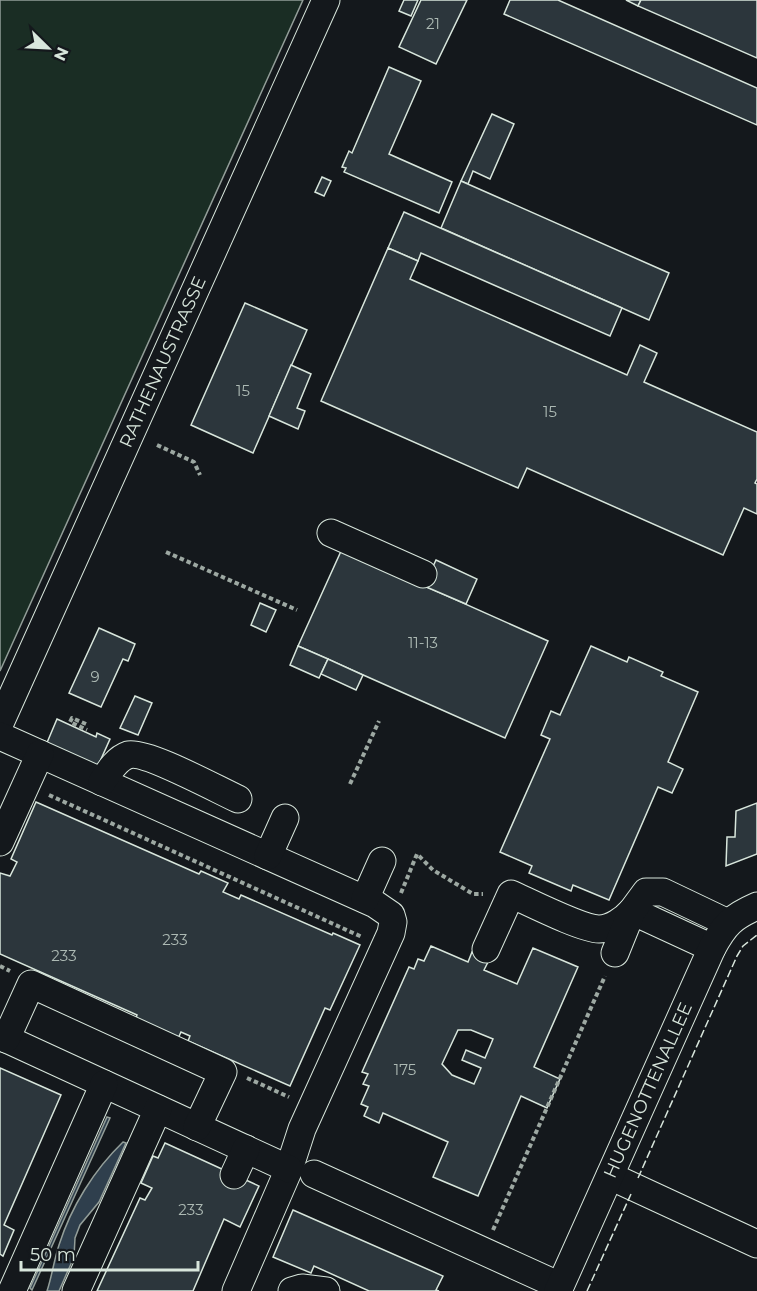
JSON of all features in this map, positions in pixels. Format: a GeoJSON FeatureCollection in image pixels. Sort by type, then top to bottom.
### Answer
{"type":"FeatureCollection","features":[{"type":"Feature","properties":{"kind":"street","name":"RATHENAUSTRASSE"},"geometry":{"type":"LineString","coordinates":[[0,723],[326,0]]}},
{"type":"Feature","properties":{"kind":"street"},"geometry":{"type":"LineString","coordinates":[[331,533],[423,574]]}},
{"type":"Feature","properties":{"kind":"street"},"geometry":{"type":"LineString","coordinates":[[0,736],[365,899],[391,915],[393,922],[391,933],[302,1129],[302,1171],[236,1291]]}},
{"type":"Feature","properties":{"kind":"street"},"geometry":{"type":"LineString","coordinates":[[0,842],[40,754]]}},
{"type":"Feature","properties":{"kind":"street"},"geometry":{"type":"LineString","coordinates":[[113,787],[118,761],[129,755],[138,755],[166,765],[235,804]]}},
{"type":"Feature","properties":{"kind":"street"},"geometry":{"type":"LineString","coordinates":[[268,856],[285,818]]}},
{"type":"Feature","properties":{"kind":"street"},"geometry":{"type":"LineString","coordinates":[[365,899],[382,861]]}},
{"type":"Feature","properties":{"kind":"street"},"geometry":{"type":"LineString","coordinates":[[615,953],[632,911],[646,892],[663,892],[728,923]]}},
{"type":"Feature","properties":{"kind":"street"},"geometry":{"type":"LineString","coordinates":[[486,949],[511,894],[584,925],[599,929],[610,927],[632,911]]}},
{"type":"Feature","properties":{"kind":"street","name":"HUGENOTTENALLEE"},"geometry":{"type":"LineString","coordinates":[[559,1289],[712,948],[728,923],[738,914],[757,906]]}},
{"type":"Feature","properties":{"kind":"street"},"geometry":{"type":"LineString","coordinates":[[632,911],[712,948]]}},
{"type":"Feature","properties":{"kind":"street"},"geometry":{"type":"LineString","coordinates":[[197,1127],[223,1072],[31,984],[3,1038],[197,1127],[246,1149],[302,1171],[483,1251],[559,1289]]}},
{"type":"Feature","properties":{"kind":"street"},"geometry":{"type":"LineString","coordinates":[[12,1291],[104,1084]]}},
{"type":"Feature","properties":{"kind":"street"},"geometry":{"type":"LineString","coordinates":[[76,1291],[158,1109]]}},
{"type":"Feature","properties":{"kind":"street"},"geometry":{"type":"LineString","coordinates":[[234,1175],[246,1149]]}},
{"type":"Feature","properties":{"kind":"street"},"geometry":{"type":"LineString","coordinates":[[610,1176],[757,1244]]}},
{"type":"Feature","properties":{"kind":"street"},"geometry":{"type":"LineString","coordinates":[[292,1291],[302,1288],[326,1291]]}},
{"type":"Feature","properties":{"kind":"path"},"geometry":{"type":"LineString","coordinates":[[157,445],[194,462],[200,475]]}},
{"type":"Feature","properties":{"kind":"path"},"geometry":{"type":"LineString","coordinates":[[166,552],[297,610]]}},
{"type":"Feature","properties":{"kind":"path"},"geometry":{"type":"LineString","coordinates":[[86,724],[72,718],[70,722],[87,730]]}},
{"type":"Feature","properties":{"kind":"path"},"geometry":{"type":"LineString","coordinates":[[350,784],[378,722]]}},
{"type":"Feature","properties":{"kind":"path"},"geometry":{"type":"LineString","coordinates":[[26,785],[367,939]]}},
{"type":"Feature","properties":{"kind":"path"},"geometry":{"type":"LineString","coordinates":[[391,915],[417,854],[433,870],[472,894],[511,894]]}},
{"type":"Feature","properties":{"kind":"path"},"geometry":{"type":"LineString","coordinates":[[483,1251],[615,953]]}},
{"type":"Feature","properties":{"kind":"path"},"geometry":{"type":"LineString","coordinates":[[223,1072],[246,1077],[295,1099]]}},
{"type":"Feature","properties":{"kind":"green space"},"geometry":{"type":"Polygon","coordinates":[[[0,0],[303,0],[0,671],[0,0]]]}},
{"type":"Feature","properties":{"kind":"water"},"geometry":{"type":"Polygon","coordinates":[[[107,1117],[110,1118],[32,1290],[30,1288],[107,1117]]]}},
{"type":"Feature","properties":{"kind":"water"},"geometry":{"type":"Polygon","coordinates":[[[123,1142],[126,1143],[99,1202],[80,1225],[75,1238],[74,1257],[59,1291],[47,1291],[59,1245],[77,1203],[102,1165],[123,1142]]]}},
{"type":"Feature","properties":{"kind":"building"},"geometry":{"type":"Polygon","coordinates":[[[404,0],[418,0],[411,16],[399,11],[404,0]]]}},
{"type":"Feature","properties":{"kind":"building"},"geometry":{"type":"Polygon","coordinates":[[[421,0],[467,0],[436,64],[399,47],[421,0]]]}},
{"type":"Feature","properties":{"kind":"building"},"geometry":{"type":"Polygon","coordinates":[[[510,0],[558,0],[757,88],[757,125],[504,14],[510,0]]]}},
{"type":"Feature","properties":{"kind":"building"},"geometry":{"type":"Polygon","coordinates":[[[626,0],[641,0],[638,6],[626,0]]]}},
{"type":"Feature","properties":{"kind":"building"},"geometry":{"type":"Polygon","coordinates":[[[641,0],[757,0],[757,58],[638,6],[641,0]]]}},
{"type":"Feature","properties":{"kind":"building"},"geometry":{"type":"Polygon","coordinates":[[[389,67],[421,81],[389,154],[452,182],[439,213],[344,172],[346,168],[342,167],[349,151],[352,153],[389,67]]]}},
{"type":"Feature","properties":{"kind":"building"},"geometry":{"type":"Polygon","coordinates":[[[492,114],[514,124],[490,179],[473,171],[468,184],[461,181],[492,114]]]}},
{"type":"Feature","properties":{"kind":"building"},"geometry":{"type":"Polygon","coordinates":[[[322,177],[331,181],[324,196],[315,192],[322,177]]]}},
{"type":"Feature","properties":{"kind":"building"},"geometry":{"type":"Polygon","coordinates":[[[461,181],[669,273],[649,320],[441,228],[461,181]]]}},
{"type":"Feature","properties":{"kind":"building"},"geometry":{"type":"Polygon","coordinates":[[[404,212],[622,308],[610,336],[421,253],[418,261],[388,248],[404,212]]]}},
{"type":"Feature","properties":{"kind":"building"},"geometry":{"type":"Polygon","coordinates":[[[388,248],[418,261],[410,279],[627,375],[640,345],[657,353],[644,382],[757,432],[757,479],[755,483],[757,484],[757,514],[744,508],[723,555],[527,468],[518,488],[321,401],[388,248]]]}},
{"type":"Feature","properties":{"kind":"building"},"geometry":{"type":"Polygon","coordinates":[[[245,303],[307,330],[253,453],[191,425],[245,303]]]}},
{"type":"Feature","properties":{"kind":"building"},"geometry":{"type":"Polygon","coordinates":[[[291,365],[311,374],[297,408],[305,411],[298,429],[269,416],[291,365]]]}},
{"type":"Feature","properties":{"kind":"building"},"geometry":{"type":"Polygon","coordinates":[[[342,549],[548,641],[505,738],[298,646],[342,549]]]}},
{"type":"Feature","properties":{"kind":"building"},"geometry":{"type":"Polygon","coordinates":[[[436,560],[477,579],[466,604],[424,586],[436,560]]]}},
{"type":"Feature","properties":{"kind":"building"},"geometry":{"type":"Polygon","coordinates":[[[260,603],[276,610],[266,632],[251,625],[260,603]]]}},
{"type":"Feature","properties":{"kind":"building"},"geometry":{"type":"Polygon","coordinates":[[[99,628],[135,644],[128,661],[123,659],[101,707],[69,693],[99,628]]]}},
{"type":"Feature","properties":{"kind":"building"},"geometry":{"type":"Polygon","coordinates":[[[298,646],[328,659],[319,678],[290,665],[298,646]]]}},
{"type":"Feature","properties":{"kind":"building"},"geometry":{"type":"Polygon","coordinates":[[[591,646],[627,662],[629,657],[663,672],[661,676],[698,692],[668,762],[683,769],[672,793],[658,787],[609,900],[573,885],[571,891],[529,873],[532,866],[500,852],[550,739],[541,735],[551,711],[560,715],[591,646]]]}},
{"type":"Feature","properties":{"kind":"building"},"geometry":{"type":"Polygon","coordinates":[[[328,659],[363,675],[356,690],[321,674],[328,659]]]}},
{"type":"Feature","properties":{"kind":"building"},"geometry":{"type":"Polygon","coordinates":[[[135,696],[152,703],[138,735],[120,728],[135,696]]]}},
{"type":"Feature","properties":{"kind":"building"},"geometry":{"type":"Polygon","coordinates":[[[57,719],[96,737],[97,733],[110,739],[97,768],[46,745],[57,719]]]}},
{"type":"Feature","properties":{"kind":"building"},"geometry":{"type":"Polygon","coordinates":[[[36,802],[199,874],[201,871],[228,883],[223,892],[239,899],[241,895],[360,945],[330,1010],[325,1008],[290,1086],[188,1041],[190,1036],[181,1032],[176,1043],[136,1018],[137,1015],[0,954],[0,873],[10,876],[17,862],[11,859],[36,802]]]}},
{"type":"Feature","properties":{"kind":"building"},"geometry":{"type":"Polygon","coordinates":[[[757,803],[757,854],[726,866],[727,837],[735,837],[736,811],[757,803]]]}},
{"type":"Feature","properties":{"kind":"building"},"geometry":{"type":"Polygon","coordinates":[[[431,946],[468,962],[472,952],[489,960],[484,970],[517,984],[533,948],[578,967],[534,1067],[560,1079],[547,1108],[521,1096],[478,1196],[433,1177],[448,1142],[383,1113],[379,1123],[364,1116],[368,1107],[361,1104],[369,1086],[363,1084],[368,1074],[362,1072],[409,967],[414,969],[418,959],[424,961],[431,946]],[[458,1030],[442,1064],[452,1075],[474,1084],[481,1068],[462,1060],[466,1050],[485,1058],[493,1039],[471,1030],[458,1030]]]}},
{"type":"Feature","properties":{"kind":"building"},"geometry":{"type":"Polygon","coordinates":[[[0,1068],[61,1095],[4,1225],[14,1230],[3,1256],[0,1254],[0,1068]]]}},
{"type":"Feature","properties":{"kind":"building"},"geometry":{"type":"Polygon","coordinates":[[[165,1143],[259,1186],[240,1227],[224,1219],[193,1291],[97,1291],[140,1198],[145,1200],[152,1188],[141,1183],[153,1156],[158,1158],[165,1143]]]}},
{"type":"Feature","properties":{"kind":"building"},"geometry":{"type":"Polygon","coordinates":[[[293,1210],[443,1276],[436,1290],[439,1291],[369,1291],[314,1266],[311,1273],[273,1257],[293,1210]]]}},
{"type":"Feature","properties":{"kind":"fence"},"geometry":{"type":"LineString","coordinates":[[638,1178],[737,956],[743,946],[757,935]]}},
{"type":"Feature","properties":{"kind":"fence"},"geometry":{"type":"LineString","coordinates":[[587,1291],[631,1194]]}}]}
